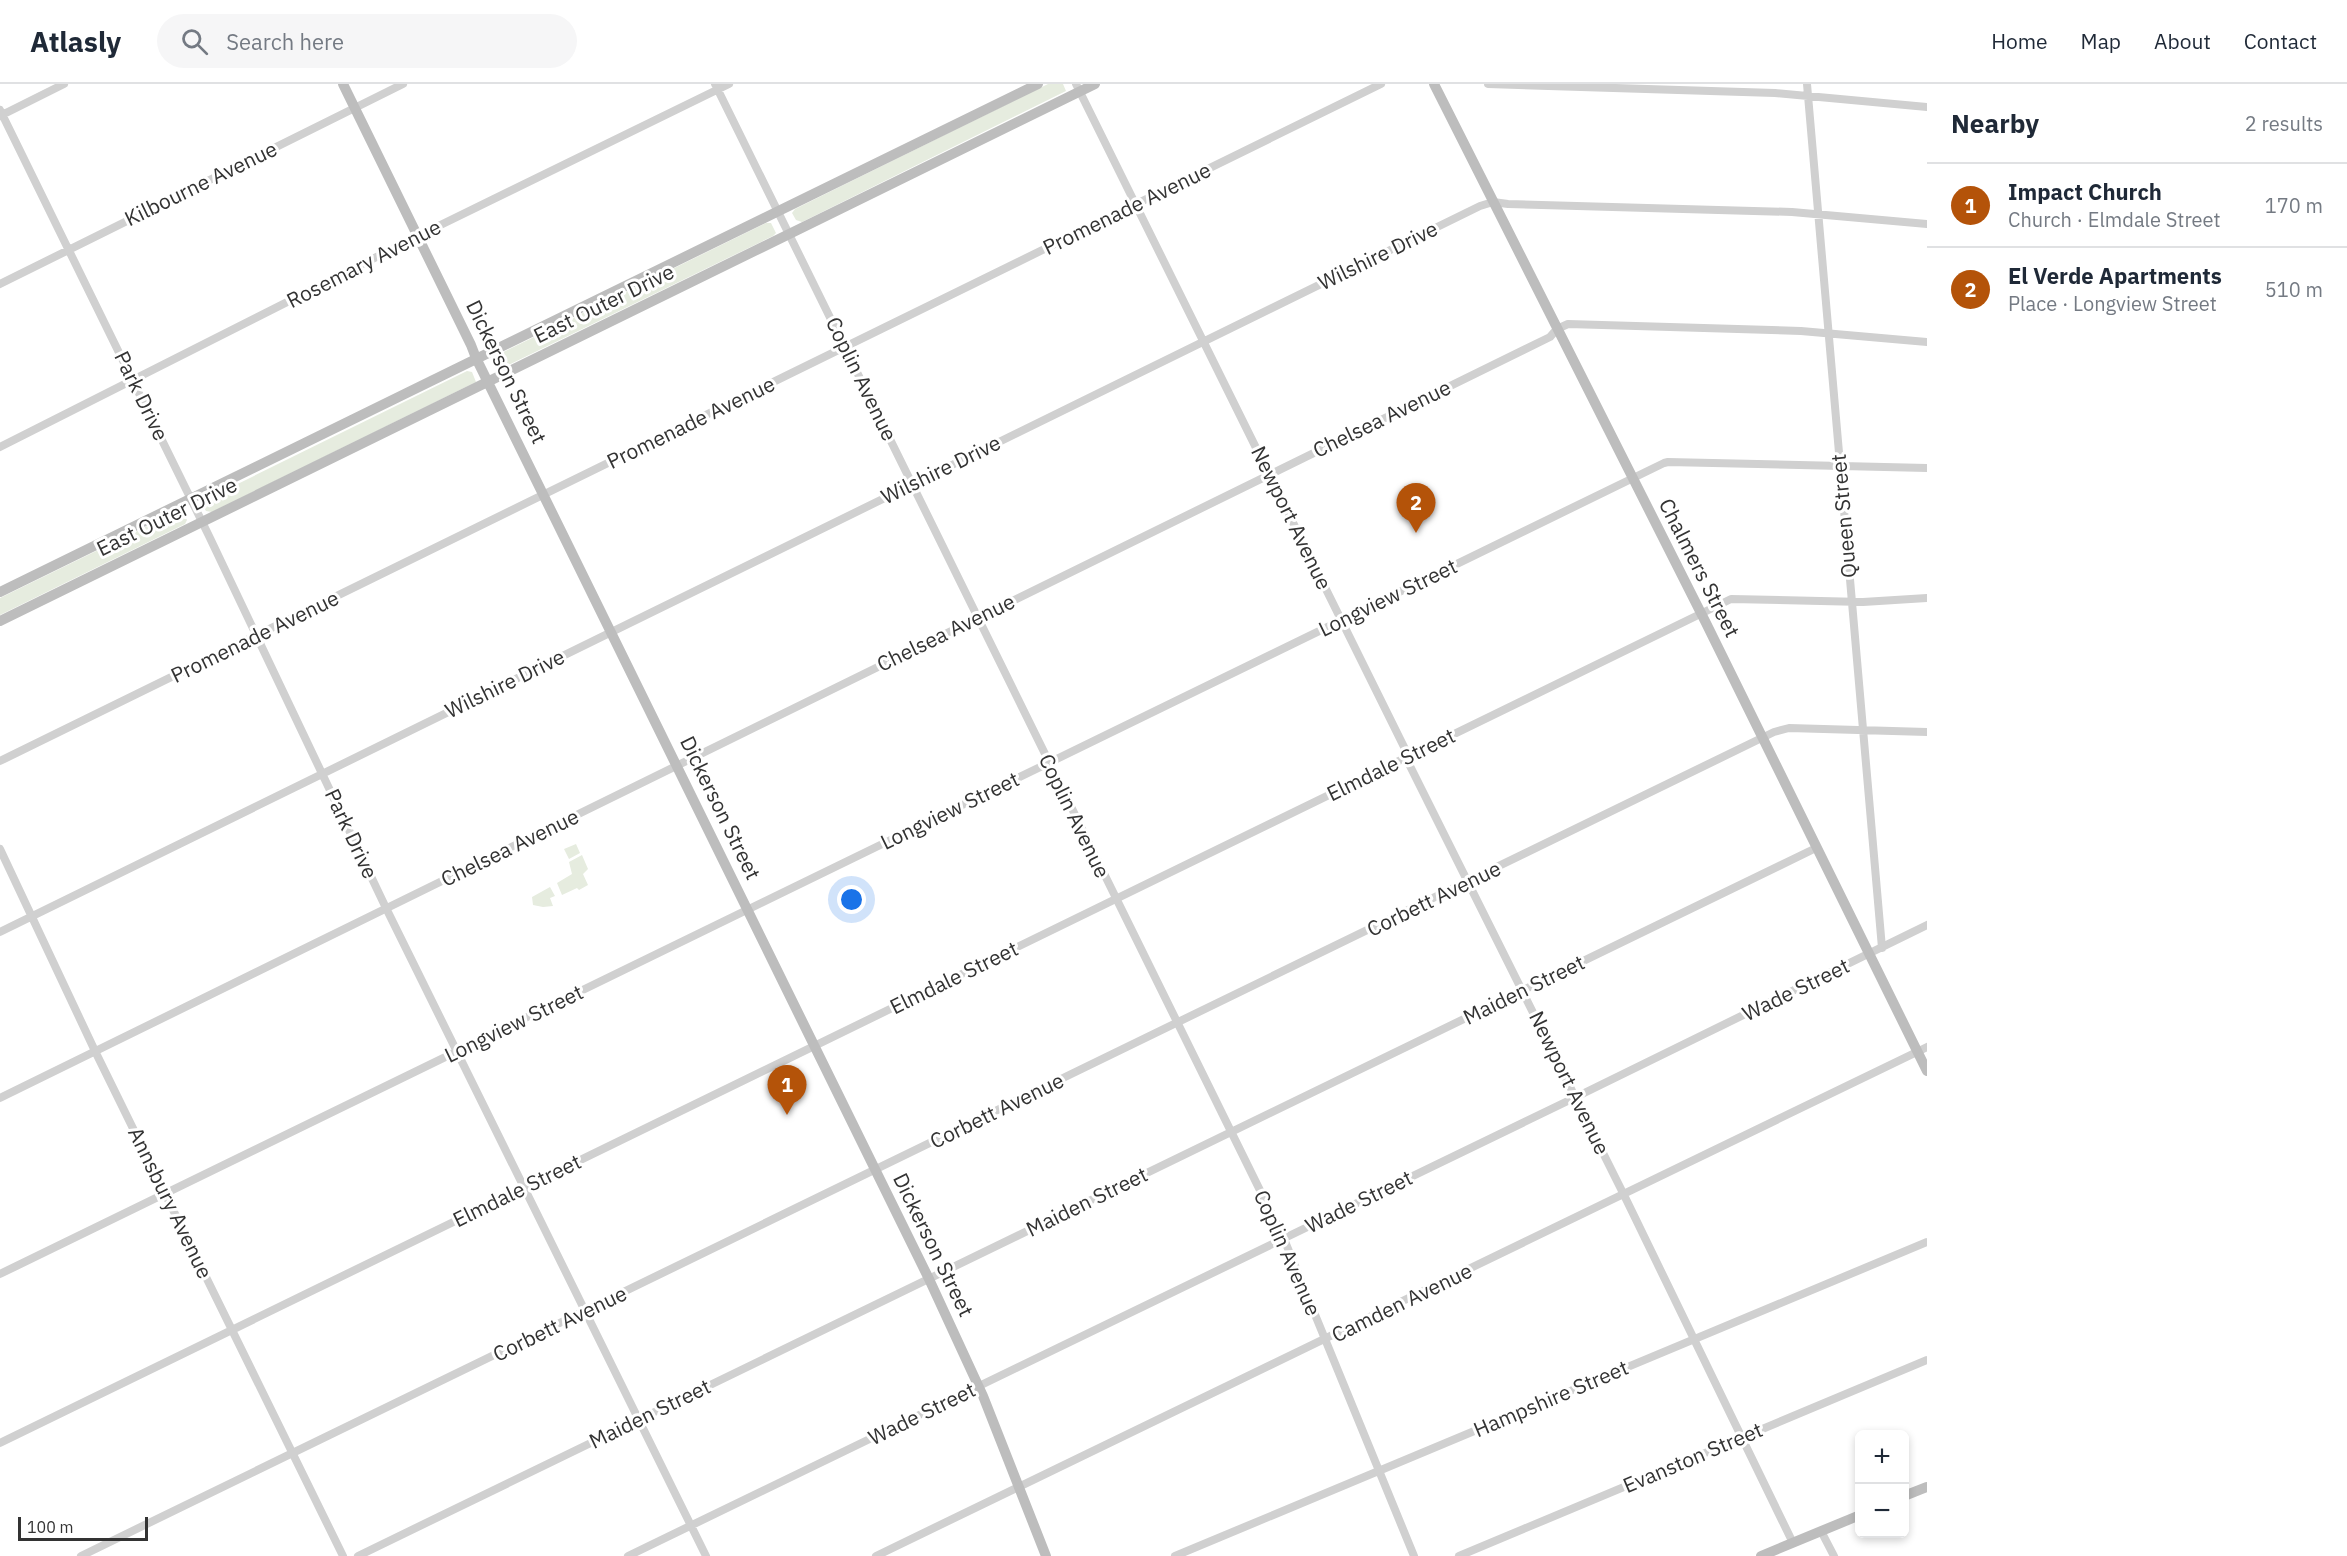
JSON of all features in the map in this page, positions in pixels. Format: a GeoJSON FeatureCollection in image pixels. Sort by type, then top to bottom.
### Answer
{"type":"FeatureCollection","features":[{"type":"Feature","properties":{"kind":"street"},"geometry":{"type":"LineString","coordinates":[[1,114],[64,84]]}},
{"type":"Feature","properties":{"kind":"street","name":"Dickerson Street"},"geometry":{"type":"LineString","coordinates":[[343,84],[929,1279],[979,1387],[1046,1556]]}},
{"type":"Feature","properties":{"kind":"street","name":"Kilbourne Avenue"},"geometry":{"type":"LineString","coordinates":[[0,284],[403,84]]}},
{"type":"Feature","properties":{"kind":"street","name":"Rosemary Avenue"},"geometry":{"type":"LineString","coordinates":[[0,447],[717,87],[729,84]]}},
{"type":"Feature","properties":{"kind":"street","name":"East Outer Drive"},"geometry":{"type":"LineString","coordinates":[[0,592],[1038,84]]}},
{"type":"Feature","properties":{"kind":"street","name":"East Outer Drive"},"geometry":{"type":"LineString","coordinates":[[0,621],[789,234],[1078,88],[1095,84]]}},
{"type":"Feature","properties":{"kind":"street","name":"Promenade Avenue"},"geometry":{"type":"LineString","coordinates":[[0,761],[1381,84]]}},
{"type":"Feature","properties":{"kind":"street","name":"Chalmers Street"},"geometry":{"type":"LineString","coordinates":[[1434,84],[1816,848],[1922,1049],[1927,1071]]}},
{"type":"Feature","properties":{"kind":"street"},"geometry":{"type":"LineString","coordinates":[[1488,84],[1808,95],[1927,107]]}},
{"type":"Feature","properties":{"kind":"street","name":"Queen Street"},"geometry":{"type":"LineString","coordinates":[[1807,84],[1882,948]]}},
{"type":"Feature","properties":{"kind":"street","name":"Coplin Avenue"},"geometry":{"type":"LineString","coordinates":[[717,87],[913,483],[1115,900],[1284,1239],[1414,1556]]}},
{"type":"Feature","properties":{"kind":"street","name":"Newport Avenue"},"geometry":{"type":"LineString","coordinates":[[1078,88],[1409,757],[1410,766],[1576,1097],[1793,1543]]}},
{"type":"Feature","properties":{"kind":"street","name":"Park Drive"},"geometry":{"type":"LineString","coordinates":[[1,114],[191,499],[386,908],[706,1556]]}},
{"type":"Feature","properties":{"kind":"street"},"geometry":{"type":"LineString","coordinates":[[1493,201],[1508,204],[1818,214],[1927,224]]}},
{"type":"Feature","properties":{"kind":"street","name":"Wilshire Drive"},"geometry":{"type":"LineString","coordinates":[[0,932],[1493,201]]}},
{"type":"Feature","properties":{"kind":"street","name":"Chelsea Avenue"},"geometry":{"type":"LineString","coordinates":[[0,1098],[1550,337],[1557,329],[1568,324],[1828,333],[1927,342]]}},
{"type":"Feature","properties":{"kind":"street","name":"Longview Street"},"geometry":{"type":"LineString","coordinates":[[0,1274],[1668,462],[1927,468]]}},
{"type":"Feature","properties":{"kind":"street","name":"Elmdale Street"},"geometry":{"type":"LineString","coordinates":[[0,1443],[1731,599],[1851,602],[1927,598]]}},
{"type":"Feature","properties":{"kind":"street","name":"Corbett Avenue"},"geometry":{"type":"LineString","coordinates":[[81,1556],[1762,740],[1774,732],[1789,728],[1927,732]]}},
{"type":"Feature","properties":{"kind":"street","name":"Maiden Street"},"geometry":{"type":"LineString","coordinates":[[358,1556],[1816,848]]}},
{"type":"Feature","properties":{"kind":"street","name":"Annsbury Avenue"},"geometry":{"type":"LineString","coordinates":[[0,849],[95,1051],[343,1556]]}},
{"type":"Feature","properties":{"kind":"street","name":"Wade Street"},"geometry":{"type":"LineString","coordinates":[[628,1556],[1927,925]]}},
{"type":"Feature","properties":{"kind":"street","name":"Camden Avenue"},"geometry":{"type":"LineString","coordinates":[[876,1556],[1922,1049]]}},
{"type":"Feature","properties":{"kind":"street","name":"Hampshire Street"},"geometry":{"type":"LineString","coordinates":[[1175,1556],[1927,1242]]}},
{"type":"Feature","properties":{"kind":"street","name":"Evanston Street"},"geometry":{"type":"LineString","coordinates":[[1459,1556],[1927,1360]]}},
{"type":"Feature","properties":{"kind":"street"},"geometry":{"type":"LineString","coordinates":[[1909,1494],[1927,1487]]}},
{"type":"Feature","properties":{"kind":"street"},"geometry":{"type":"LineString","coordinates":[[1761,1556],[1855,1517]]}},
{"type":"Feature","properties":{"kind":"street"},"geometry":{"type":"LineString","coordinates":[[1821,1531],[1834,1556]]}},
{"type":"Feature","properties":{"kind":"shaded area"},"geometry":{"type":"Polygon","coordinates":[[[1048,84],[1063,84],[1066,91],[802,222],[796,220],[792,213],[795,209],[1048,84]]]}},
{"type":"Feature","properties":{"kind":"shaded area"},"geometry":{"type":"Polygon","coordinates":[[[766,223],[771,223],[776,233],[773,236],[498,370],[493,357],[766,223]]]}},
{"type":"Feature","properties":{"kind":"shaded area"},"geometry":{"type":"Polygon","coordinates":[[[467,371],[472,372],[476,382],[212,512],[206,511],[202,504],[205,500],[467,371]]]}},
{"type":"Feature","properties":{"kind":"shaded area"},"geometry":{"type":"Polygon","coordinates":[[[178,511],[183,512],[187,520],[185,524],[0,615],[0,598],[178,511]]]}},
{"type":"Feature","properties":{"kind":"shaded area"},"geometry":{"type":"Polygon","coordinates":[[[576,844],[580,853],[569,859],[564,849],[576,844]]]}},
{"type":"Feature","properties":{"kind":"shaded area"},"geometry":{"type":"Polygon","coordinates":[[[582,855],[588,869],[583,874],[588,885],[562,895],[557,883],[572,874],[569,862],[582,855]]]}},
{"type":"Feature","properties":{"kind":"shaded area"},"geometry":{"type":"Polygon","coordinates":[[[550,887],[555,896],[550,898],[553,906],[533,905],[532,897],[550,887]]]}},
{"type":"Feature","properties":{"kind":"place","name":"El Verde Apartments"},"geometry":{"type":"Point","coordinates":[1416,533]}},
{"type":"Feature","properties":{"kind":"place","name":"Impact Church"},"geometry":{"type":"Point","coordinates":[787,1115]}}]}
